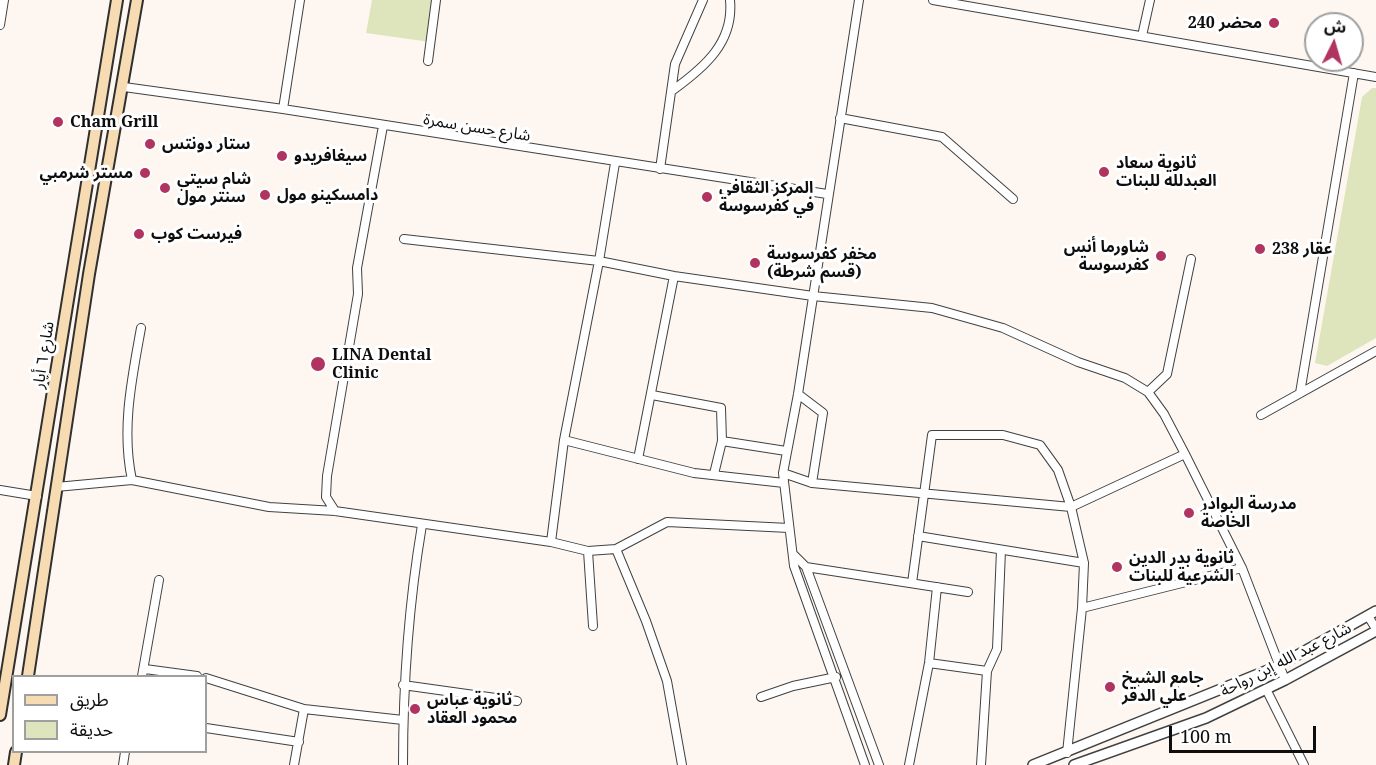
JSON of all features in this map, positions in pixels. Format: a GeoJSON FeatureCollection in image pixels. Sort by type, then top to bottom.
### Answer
{"type":"FeatureCollection","features":[{"type":"Feature","properties":{"kind":"main road","name":"شارع ٦ أيار"},"geometry":{"type":"LineString","coordinates":[[0,715],[117,0]]}},
{"type":"Feature","properties":{"kind":"main road","name":"شارع ٦ أيار"},"geometry":{"type":"LineString","coordinates":[[28,675],[89,274],[124,87],[137,0]]}},
{"type":"Feature","properties":{"kind":"main road"},"geometry":{"type":"LineString","coordinates":[[11,652],[32,656]]}},
{"type":"Feature","properties":{"kind":"street"},"geometry":{"type":"LineString","coordinates":[[0,25],[4,0]]}},
{"type":"Feature","properties":{"kind":"street"},"geometry":{"type":"LineString","coordinates":[[283,109],[300,0]]}},
{"type":"Feature","properties":{"kind":"street"},"geometry":{"type":"LineString","coordinates":[[428,61],[436,0]]}},
{"type":"Feature","properties":{"kind":"street"},"geometry":{"type":"LineString","coordinates":[[660,169],[675,64],[680,48],[703,0]]}},
{"type":"Feature","properties":{"kind":"street"},"geometry":{"type":"LineString","coordinates":[[673,90],[696,74],[722,46],[732,17],[730,0]]}},
{"type":"Feature","properties":{"kind":"street"},"geometry":{"type":"LineString","coordinates":[[859,0],[827,194],[798,394],[783,473],[794,566],[836,677],[865,765]]}},
{"type":"Feature","properties":{"kind":"street"},"geometry":{"type":"LineString","coordinates":[[933,0],[1376,77]]}},
{"type":"Feature","properties":{"kind":"street"},"geometry":{"type":"LineString","coordinates":[[1142,36],[1150,0]]}},
{"type":"Feature","properties":{"kind":"street"},"geometry":{"type":"LineString","coordinates":[[1300,393],[1354,73]]}},
{"type":"Feature","properties":{"kind":"street","name":"شارع حسن سمرة"},"geometry":{"type":"LineString","coordinates":[[124,87],[283,109],[615,163],[827,194]]}},
{"type":"Feature","properties":{"kind":"street"},"geometry":{"type":"LineString","coordinates":[[840,118],[942,137],[1013,199]]}},
{"type":"Feature","properties":{"kind":"street"},"geometry":{"type":"LineString","coordinates":[[335,511],[326,497],[327,476],[358,294],[357,268],[383,126]]}},
{"type":"Feature","properties":{"kind":"street"},"geometry":{"type":"LineString","coordinates":[[551,542],[564,440],[599,261],[615,163]]}},
{"type":"Feature","properties":{"kind":"street"},"geometry":{"type":"LineString","coordinates":[[404,239],[599,261],[674,276],[813,296],[932,308],[1003,328],[1078,362],[1125,378],[1148,392],[1164,414],[1242,568],[1285,680]]}},
{"type":"Feature","properties":{"kind":"street"},"geometry":{"type":"LineString","coordinates":[[1148,392],[1167,374],[1191,259]]}},
{"type":"Feature","properties":{"kind":"street"},"geometry":{"type":"LineString","coordinates":[[638,459],[674,276]]}},
{"type":"Feature","properties":{"kind":"street"},"geometry":{"type":"LineString","coordinates":[[132,480],[127,458],[129,393],[141,328]]}},
{"type":"Feature","properties":{"kind":"street"},"geometry":{"type":"LineString","coordinates":[[1261,415],[1376,351]]}},
{"type":"Feature","properties":{"kind":"street"},"geometry":{"type":"LineString","coordinates":[[652,394],[721,408],[722,441],[714,474]]}},
{"type":"Feature","properties":{"kind":"street"},"geometry":{"type":"LineString","coordinates":[[798,394],[823,413],[812,483]]}},
{"type":"Feature","properties":{"kind":"street"},"geometry":{"type":"LineString","coordinates":[[912,583],[932,435],[1003,435],[1040,445],[1058,470],[1071,507],[1084,562],[1082,608],[1067,753]]}},
{"type":"Feature","properties":{"kind":"street"},"geometry":{"type":"LineString","coordinates":[[564,440],[694,473],[784,483]]}},
{"type":"Feature","properties":{"kind":"street"},"geometry":{"type":"LineString","coordinates":[[722,441],[786,451]]}},
{"type":"Feature","properties":{"kind":"street"},"geometry":{"type":"LineString","coordinates":[[783,473],[812,483],[924,491],[1071,507],[1185,454]]}},
{"type":"Feature","properties":{"kind":"street"},"geometry":{"type":"LineString","coordinates":[[56,487],[132,480],[269,507],[335,511],[551,542],[588,551],[616,549],[666,522],[789,528]]}},
{"type":"Feature","properties":{"kind":"street"},"geometry":{"type":"LineString","coordinates":[[0,490],[37,495]]}},
{"type":"Feature","properties":{"kind":"street"},"geometry":{"type":"LineString","coordinates":[[403,765],[404,686],[409,605],[422,525]]}},
{"type":"Feature","properties":{"kind":"street"},"geometry":{"type":"LineString","coordinates":[[918,536],[1084,562]]}},
{"type":"Feature","properties":{"kind":"street"},"geometry":{"type":"LineString","coordinates":[[616,549],[646,621],[666,681],[682,765]]}},
{"type":"Feature","properties":{"kind":"street"},"geometry":{"type":"LineString","coordinates":[[981,765],[987,671],[997,649],[1001,550]]}},
{"type":"Feature","properties":{"kind":"street"},"geometry":{"type":"LineString","coordinates":[[588,551],[593,626]]}},
{"type":"Feature","properties":{"kind":"street"},"geometry":{"type":"LineString","coordinates":[[793,554],[806,567],[879,765]]}},
{"type":"Feature","properties":{"kind":"street"},"geometry":{"type":"LineString","coordinates":[[806,567],[968,592]]}},
{"type":"Feature","properties":{"kind":"street"},"geometry":{"type":"LineString","coordinates":[[1082,608],[1242,568]]}},
{"type":"Feature","properties":{"kind":"street"},"geometry":{"type":"LineString","coordinates":[[159,580],[143,673],[179,675]]}},
{"type":"Feature","properties":{"kind":"street"},"geometry":{"type":"LineString","coordinates":[[909,765],[929,663],[937,587]]}},
{"type":"Feature","properties":{"kind":"street"},"geometry":{"type":"LineString","coordinates":[[1372,613],[1376,630]]}},
{"type":"Feature","properties":{"kind":"street","name":"شارع عبد الله إبن رواحة"},"geometry":{"type":"LineString","coordinates":[[1033,765],[1278,666],[1372,613]]}},
{"type":"Feature","properties":{"kind":"street","name":"شارع عبد الله إبن رواحة"},"geometry":{"type":"LineString","coordinates":[[1074,765],[1206,718],[1285,680],[1376,630]]}},
{"type":"Feature","properties":{"kind":"street"},"geometry":{"type":"LineString","coordinates":[[929,663],[987,671]]}},
{"type":"Feature","properties":{"kind":"street"},"geometry":{"type":"LineString","coordinates":[[761,698],[793,686],[836,677]]}},
{"type":"Feature","properties":{"kind":"street"},"geometry":{"type":"LineString","coordinates":[[207,678],[304,709],[403,720]]}},
{"type":"Feature","properties":{"kind":"street"},"geometry":{"type":"LineString","coordinates":[[404,686],[517,701]]}},
{"type":"Feature","properties":{"kind":"street"},"geometry":{"type":"LineString","coordinates":[[1266,689],[1304,765]]}},
{"type":"Feature","properties":{"kind":"street"},"geometry":{"type":"LineString","coordinates":[[294,765],[304,709]]}},
{"type":"Feature","properties":{"kind":"street"},"geometry":{"type":"LineString","coordinates":[[207,728],[299,742]]}},
{"type":"Feature","properties":{"kind":"green space"},"geometry":{"type":"Polygon","coordinates":[[[372,0],[436,0],[430,42],[366,33],[372,0]]]}},
{"type":"Feature","properties":{"kind":"green space"},"geometry":{"type":"Polygon","coordinates":[[[1372,88],[1376,88],[1376,338],[1327,366],[1315,363],[1362,97],[1372,88]]]}},
{"type":"Feature","properties":{"kind":"place","name":"محضر 240"},"geometry":{"type":"Point","coordinates":[1274,23]}},
{"type":"Feature","properties":{"kind":"place","name":"Cham Grill"},"geometry":{"type":"Point","coordinates":[58,122]}},
{"type":"Feature","properties":{"kind":"place","name":"ستار دونتس"},"geometry":{"type":"Point","coordinates":[150,144]}},
{"type":"Feature","properties":{"kind":"place","name":"سيغافريدو"},"geometry":{"type":"Point","coordinates":[282,156]}},
{"type":"Feature","properties":{"kind":"place","name":"ثانوية سعاد العبدلله للبنات"},"geometry":{"type":"Point","coordinates":[1104,172]}},
{"type":"Feature","properties":{"kind":"place","name":"مستر شرمبي"},"geometry":{"type":"Point","coordinates":[145,173]}},
{"type":"Feature","properties":{"kind":"place","name":"شام سيتي سنتر مول"},"geometry":{"type":"Point","coordinates":[165,188]}},
{"type":"Feature","properties":{"kind":"place","name":"دامسكينو مول"},"geometry":{"type":"Point","coordinates":[265,195]}},
{"type":"Feature","properties":{"kind":"place","name":"المركز الثقافي في كفرسوسة"},"geometry":{"type":"Point","coordinates":[707,197]}},
{"type":"Feature","properties":{"kind":"place","name":"فيرست كوب"},"geometry":{"type":"Point","coordinates":[139,234]}},
{"type":"Feature","properties":{"kind":"place","name":"عقار 238"},"geometry":{"type":"Point","coordinates":[1260,249]}},
{"type":"Feature","properties":{"kind":"place","name":"شاورما أنس كفرسوسة"},"geometry":{"type":"Point","coordinates":[1161,256]}},
{"type":"Feature","properties":{"kind":"place","name":"مخفر كفرسوسة (قسم شرطة)"},"geometry":{"type":"Point","coordinates":[755,263]}},
{"type":"Feature","properties":{"kind":"place","name":"LINA Dental Clinic"},"geometry":{"type":"Point","coordinates":[318,364]}},
{"type":"Feature","properties":{"kind":"place","name":"مدرسة البوادر الخاصة"},"geometry":{"type":"Point","coordinates":[1189,513]}},
{"type":"Feature","properties":{"kind":"place","name":"ثانوية بدر الدين الشرعية للبنات"},"geometry":{"type":"Point","coordinates":[1117,567]}},
{"type":"Feature","properties":{"kind":"place","name":"جامع الشيخ علي الدقر"},"geometry":{"type":"Point","coordinates":[1110,687]}},
{"type":"Feature","properties":{"kind":"place","name":"ثانوية عباس محمود العقاد"},"geometry":{"type":"Point","coordinates":[415,709]}}]}
